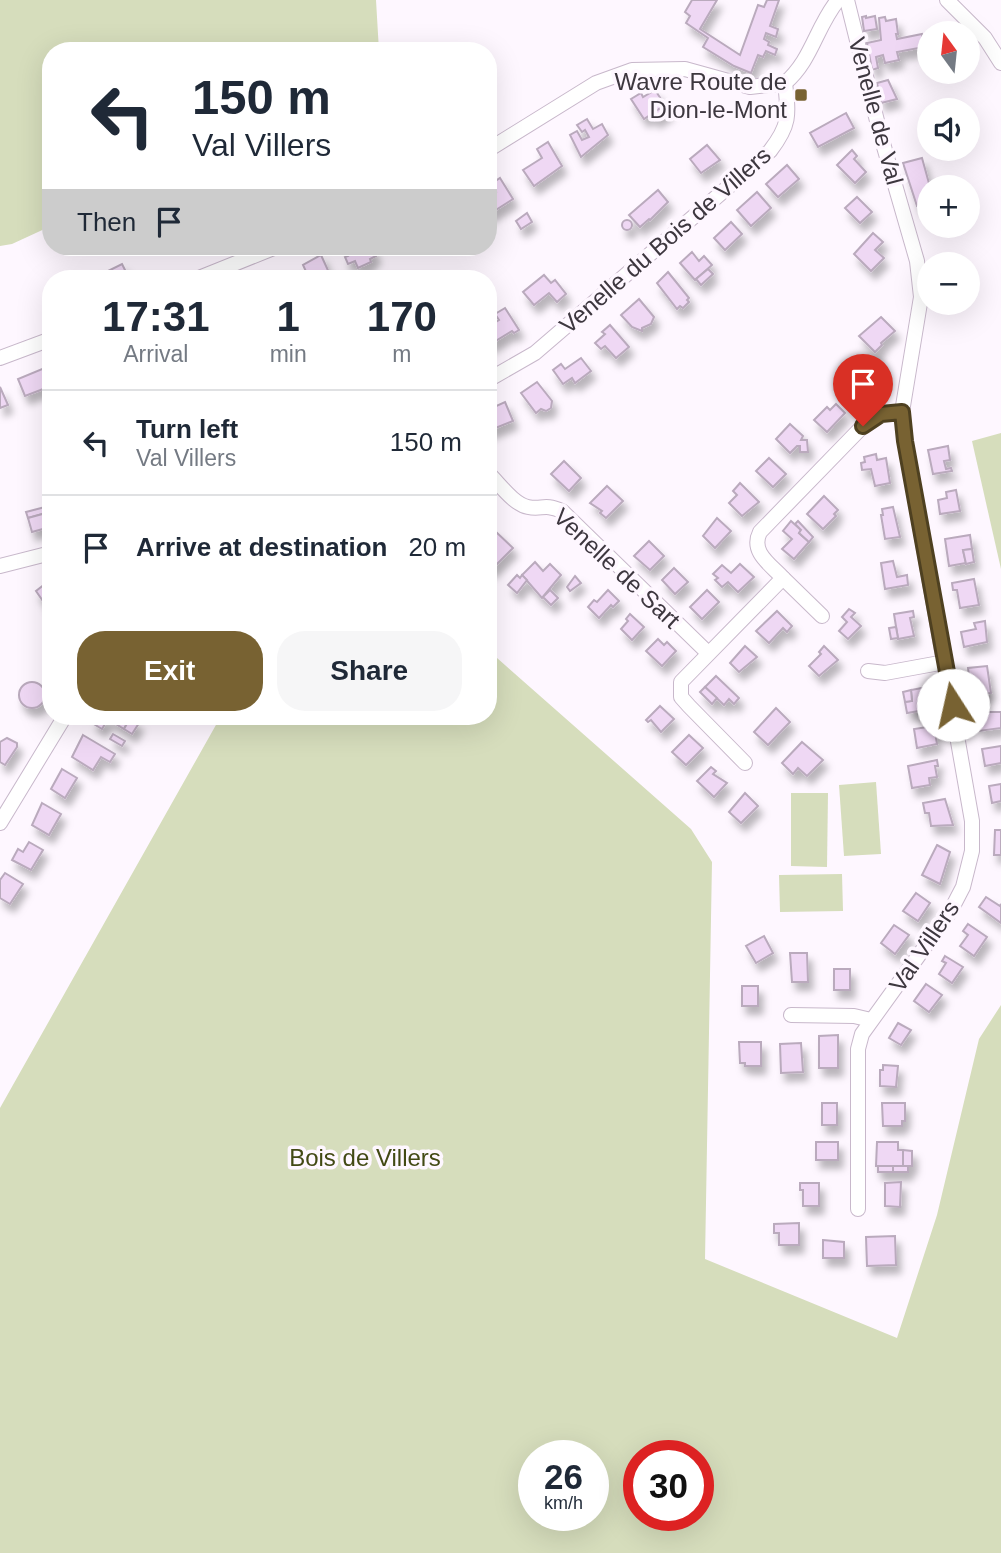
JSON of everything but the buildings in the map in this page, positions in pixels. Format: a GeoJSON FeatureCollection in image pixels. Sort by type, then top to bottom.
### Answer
{"type":"FeatureCollection","features":[{"type":"Feature","properties":{"kind":"street"},"geometry":{"type":"LineString","coordinates":[[497,144],[596,83],[632,70],[685,69],[750,87],[785,83],[798,72],[828,12],[838,0]]}},
{"type":"Feature","properties":{"kind":"street","name":"Venelle de Val"},"geometry":{"type":"LineString","coordinates":[[846,0],[880,133],[917,261]]}},
{"type":"Feature","properties":{"kind":"street"},"geometry":{"type":"LineString","coordinates":[[947,0],[985,38],[1001,63]]}},
{"type":"Feature","properties":{"kind":"street","name":"Venelle du Bois de Villers"},"geometry":{"type":"LineString","coordinates":[[497,375],[535,353],[770,151],[785,131],[788,104],[785,83]]}},
{"type":"Feature","properties":{"kind":"street"},"geometry":{"type":"LineString","coordinates":[[219,270],[254,256]]}},
{"type":"Feature","properties":{"kind":"street","name":"Val Villers"},"geometry":{"type":"LineString","coordinates":[[858,1209],[858,1049],[862,1034],[950,912],[970,868],[972,821],[902,412],[918,315]]}},
{"type":"Feature","properties":{"kind":"street"},"geometry":{"type":"LineString","coordinates":[[0,358],[42,342]]}},
{"type":"Feature","properties":{"kind":"street"},"geometry":{"type":"LineString","coordinates":[[822,615],[757,549],[756,540],[760,532],[863,426],[881,414],[902,412]]}},
{"type":"Feature","properties":{"kind":"street","name":"Venelle de Sart"},"geometry":{"type":"LineString","coordinates":[[497,482],[515,500],[527,507],[548,505],[562,511],[708,653]]}},
{"type":"Feature","properties":{"kind":"street"},"geometry":{"type":"LineString","coordinates":[[0,566],[42,555]]}},
{"type":"Feature","properties":{"kind":"street"},"geometry":{"type":"LineString","coordinates":[[746,762],[681,697],[681,682],[783,578]]}},
{"type":"Feature","properties":{"kind":"street"},"geometry":{"type":"LineString","coordinates":[[869,671],[885,673],[945,662]]}},
{"type":"Feature","properties":{"kind":"street"},"geometry":{"type":"LineString","coordinates":[[0,822],[59,725]]}},
{"type":"Feature","properties":{"kind":"street"},"geometry":{"type":"LineString","coordinates":[[791,1015],[854,1016],[871,1020]]}},
{"type":"Feature","properties":{"kind":"green space"},"geometry":{"type":"Polygon","coordinates":[[[0,0],[376,0],[378,42],[42,42],[42,230],[12,244],[0,246],[0,0]]]}},
{"type":"Feature","properties":{"kind":"green space"},"geometry":{"type":"Polygon","coordinates":[[[1001,433],[1001,569],[972,441],[1001,433]]]}},
{"type":"Feature","properties":{"kind":"green space","name":"Bois de Villers"},"geometry":{"type":"Polygon","coordinates":[[[497,658],[691,829],[712,862],[705,1259],[897,1338],[937,1215],[979,1039],[1001,1005],[1001,1553],[0,1553],[0,1108],[216,725],[497,725],[497,658]]]}},
{"type":"Feature","properties":{"kind":"green space"},"geometry":{"type":"Polygon","coordinates":[[[876,782],[881,854],[844,856],[839,785],[876,782]]]}},
{"type":"Feature","properties":{"kind":"green space"},"geometry":{"type":"Polygon","coordinates":[[[791,793],[828,793],[827,867],[791,866],[791,793]]]}},
{"type":"Feature","properties":{"kind":"green space"},"geometry":{"type":"Polygon","coordinates":[[[842,874],[843,911],[780,912],[779,875],[842,874]]]}},
{"type":"Feature","properties":{"kind":"place","name":"Wavre Route de Dion-le-Mont"},"geometry":{"type":"Point","coordinates":[801,95]}},
{"type":"Feature","properties":{"kind":"route"},"geometry":{"type":"LineString","coordinates":[[863,426],[881,414],[902,412],[953,705]]}}]}
